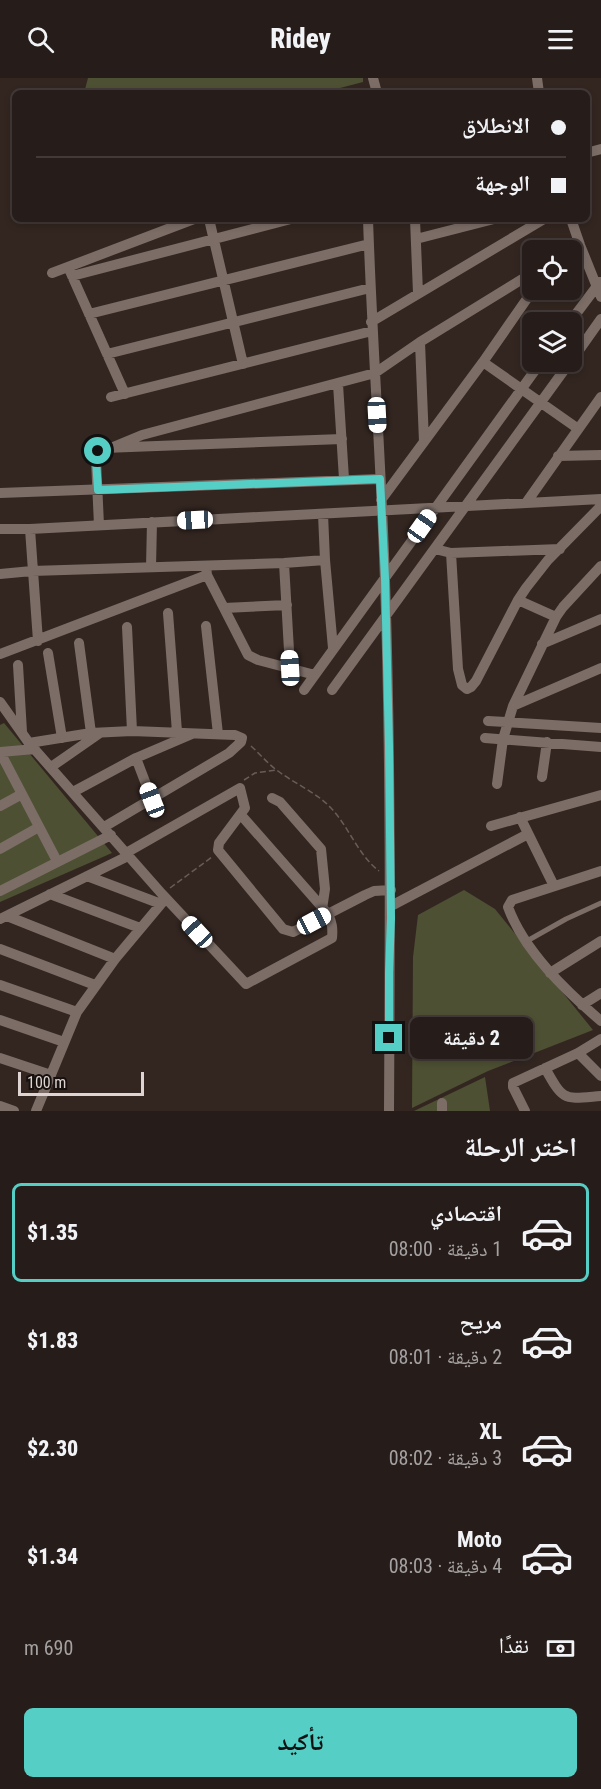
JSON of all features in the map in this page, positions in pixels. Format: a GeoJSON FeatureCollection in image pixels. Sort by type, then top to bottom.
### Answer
{"type":"FeatureCollection","features":[{"type":"Feature","properties":{"kind":"street"},"geometry":{"type":"LineString","coordinates":[[70,271],[108,251],[186,222]]}},
{"type":"Feature","properties":{"kind":"street"},"geometry":{"type":"LineString","coordinates":[[210,222],[243,364]]}},
{"type":"Feature","properties":{"kind":"street"},"geometry":{"type":"LineString","coordinates":[[52,273],[114,265],[279,222]]}},
{"type":"Feature","properties":{"kind":"street"},"geometry":{"type":"LineString","coordinates":[[368,222],[386,615],[391,890],[389,1111]]}},
{"type":"Feature","properties":{"kind":"street"},"geometry":{"type":"LineString","coordinates":[[415,222],[418,293]]}},
{"type":"Feature","properties":{"kind":"street"},"geometry":{"type":"LineString","coordinates":[[416,239],[482,222]]}},
{"type":"Feature","properties":{"kind":"street"},"geometry":{"type":"LineString","coordinates":[[111,397],[243,364],[372,327],[418,293],[539,222]]}},
{"type":"Feature","properties":{"kind":"street"},"geometry":{"type":"LineString","coordinates":[[572,222],[574,240]]}},
{"type":"Feature","properties":{"kind":"street"},"geometry":{"type":"LineString","coordinates":[[89,314],[369,244]]}},
{"type":"Feature","properties":{"kind":"street"},"geometry":{"type":"LineString","coordinates":[[108,251],[114,265]]}},
{"type":"Feature","properties":{"kind":"street"},"geometry":{"type":"LineString","coordinates":[[582,259],[598,283],[601,297]]}},
{"type":"Feature","properties":{"kind":"street"},"geometry":{"type":"LineString","coordinates":[[70,271],[125,393]]}},
{"type":"Feature","properties":{"kind":"street"},"geometry":{"type":"LineString","coordinates":[[113,447],[159,430],[375,373],[420,342],[522,279]]}},
{"type":"Feature","properties":{"kind":"street"},"geometry":{"type":"LineString","coordinates":[[577,312],[598,283]]}},
{"type":"Feature","properties":{"kind":"street"},"geometry":{"type":"LineString","coordinates":[[107,354],[370,288]]}},
{"type":"Feature","properties":{"kind":"street"},"geometry":{"type":"LineString","coordinates":[[381,505],[526,300]]}},
{"type":"Feature","properties":{"kind":"street"},"geometry":{"type":"LineString","coordinates":[[582,346],[601,319]]}},
{"type":"Feature","properties":{"kind":"street"},"geometry":{"type":"LineString","coordinates":[[420,342],[424,442]]}},
{"type":"Feature","properties":{"kind":"street"},"geometry":{"type":"LineString","coordinates":[[483,362],[578,428]]}},
{"type":"Feature","properties":{"kind":"street"},"geometry":{"type":"LineString","coordinates":[[304,690],[534,372]]}},
{"type":"Feature","properties":{"kind":"street"},"geometry":{"type":"LineString","coordinates":[[332,690],[563,372]]}},
{"type":"Feature","properties":{"kind":"street"},"geometry":{"type":"LineString","coordinates":[[338,384],[344,480]]}},
{"type":"Feature","properties":{"kind":"street"},"geometry":{"type":"LineString","coordinates":[[526,503],[601,397]]}},
{"type":"Feature","properties":{"kind":"street"},"geometry":{"type":"LineString","coordinates":[[99,525],[97,453],[100,449],[342,439]]}},
{"type":"Feature","properties":{"kind":"street"},"geometry":{"type":"LineString","coordinates":[[558,456],[601,455]]}},
{"type":"Feature","properties":{"kind":"street"},"geometry":{"type":"LineString","coordinates":[[0,493],[380,479]]}},
{"type":"Feature","properties":{"kind":"street"},"geometry":{"type":"LineString","coordinates":[[0,529],[323,514],[381,505],[434,509],[601,499]]}},
{"type":"Feature","properties":{"kind":"street"},"geometry":{"type":"LineString","coordinates":[[451,553],[458,669],[464,688],[469,689],[476,681],[518,600],[537,572],[601,506]]}},
{"type":"Feature","properties":{"kind":"street"},"geometry":{"type":"LineString","coordinates":[[323,514],[333,648]]}},
{"type":"Feature","properties":{"kind":"street"},"geometry":{"type":"LineString","coordinates":[[152,522],[152,567]]}},
{"type":"Feature","properties":{"kind":"street"},"geometry":{"type":"LineString","coordinates":[[30,529],[38,641]]}},
{"type":"Feature","properties":{"kind":"street"},"geometry":{"type":"LineString","coordinates":[[435,549],[451,553],[560,549]]}},
{"type":"Feature","properties":{"kind":"street"},"geometry":{"type":"LineString","coordinates":[[0,574],[152,567],[206,571],[325,560]]}},
{"type":"Feature","properties":{"kind":"street"},"geometry":{"type":"LineString","coordinates":[[284,563],[290,668]]}},
{"type":"Feature","properties":{"kind":"street"},"geometry":{"type":"LineString","coordinates":[[497,784],[503,739],[513,706],[542,644],[563,607],[601,566]]}},
{"type":"Feature","properties":{"kind":"street"},"geometry":{"type":"LineString","coordinates":[[206,571],[248,655],[258,660],[315,675]]}},
{"type":"Feature","properties":{"kind":"street"},"geometry":{"type":"LineString","coordinates":[[0,654],[38,641],[206,571]]}},
{"type":"Feature","properties":{"kind":"street"},"geometry":{"type":"LineString","coordinates":[[518,600],[556,617]]}},
{"type":"Feature","properties":{"kind":"street"},"geometry":{"type":"LineString","coordinates":[[224,608],[286,605]]}},
{"type":"Feature","properties":{"kind":"street"},"geometry":{"type":"LineString","coordinates":[[168,613],[177,732]]}},
{"type":"Feature","properties":{"kind":"street"},"geometry":{"type":"LineString","coordinates":[[542,644],[601,619]]}},
{"type":"Feature","properties":{"kind":"street"},"geometry":{"type":"LineString","coordinates":[[206,626],[218,734]]}},
{"type":"Feature","properties":{"kind":"street"},"geometry":{"type":"LineString","coordinates":[[127,627],[132,731]]}},
{"type":"Feature","properties":{"kind":"street"},"geometry":{"type":"LineString","coordinates":[[80,643],[96,733]]}},
{"type":"Feature","properties":{"kind":"street"},"geometry":{"type":"LineString","coordinates":[[48,653],[62,738]]}},
{"type":"Feature","properties":{"kind":"street"},"geometry":{"type":"LineString","coordinates":[[18,665],[22,732]]}},
{"type":"Feature","properties":{"kind":"street"},"geometry":{"type":"LineString","coordinates":[[513,706],[601,668]]}},
{"type":"Feature","properties":{"kind":"street"},"geometry":{"type":"LineString","coordinates":[[0,702],[32,746],[108,831],[163,899],[246,984],[332,938],[333,924],[325,911],[241,815]]}},
{"type":"Feature","properties":{"kind":"street"},"geometry":{"type":"LineString","coordinates":[[488,721],[599,726],[589,746]]}},
{"type":"Feature","properties":{"kind":"street"},"geometry":{"type":"LineString","coordinates":[[0,891],[57,861],[108,831],[152,800],[229,753],[241,742],[242,738],[235,735],[177,732],[96,733],[0,752],[57,861]]}},
{"type":"Feature","properties":{"kind":"street"},"geometry":{"type":"LineString","coordinates":[[51,767],[96,733]]}},
{"type":"Feature","properties":{"kind":"street"},"geometry":{"type":"LineString","coordinates":[[73,792],[136,758],[193,734]]}},
{"type":"Feature","properties":{"kind":"street"},"geometry":{"type":"LineString","coordinates":[[485,738],[601,747]]}},
{"type":"Feature","properties":{"kind":"street"},"geometry":{"type":"LineString","coordinates":[[542,777],[547,742]]}},
{"type":"Feature","properties":{"kind":"street"},"geometry":{"type":"LineString","coordinates":[[136,758],[152,800]]}},
{"type":"Feature","properties":{"kind":"street"},"geometry":{"type":"LineString","coordinates":[[3,917],[127,855],[240,788],[245,808],[219,843],[219,851],[284,929],[293,932],[325,911],[374,891],[391,890]]}},
{"type":"Feature","properties":{"kind":"street"},"geometry":{"type":"LineString","coordinates":[[0,806],[22,794]]}},
{"type":"Feature","properties":{"kind":"street"},"geometry":{"type":"LineString","coordinates":[[491,826],[601,795]]}},
{"type":"Feature","properties":{"kind":"street"},"geometry":{"type":"LineString","coordinates":[[272,798],[280,802],[321,849],[325,911]]}},
{"type":"Feature","properties":{"kind":"street"},"geometry":{"type":"LineString","coordinates":[[520,818],[554,886]]}},
{"type":"Feature","properties":{"kind":"street"},"geometry":{"type":"LineString","coordinates":[[0,849],[39,827]]}},
{"type":"Feature","properties":{"kind":"street"},"geometry":{"type":"LineString","coordinates":[[391,906],[528,834]]}},
{"type":"Feature","properties":{"kind":"street"},"geometry":{"type":"LineString","coordinates":[[601,871],[512,900],[508,904],[527,941],[550,973],[601,1021]]}},
{"type":"Feature","properties":{"kind":"street"},"geometry":{"type":"LineString","coordinates":[[87,876],[163,899]]}},
{"type":"Feature","properties":{"kind":"street"},"geometry":{"type":"LineString","coordinates":[[50,894],[140,928]]}},
{"type":"Feature","properties":{"kind":"street"},"geometry":{"type":"LineString","coordinates":[[36,1111],[77,1012],[95,985],[163,899]]}},
{"type":"Feature","properties":{"kind":"street"},"geometry":{"type":"LineString","coordinates":[[3,917],[115,959]]}},
{"type":"Feature","properties":{"kind":"street"},"geometry":{"type":"LineString","coordinates":[[550,973],[601,941]]}},
{"type":"Feature","properties":{"kind":"street"},"geometry":{"type":"LineString","coordinates":[[0,949],[95,985]]}},
{"type":"Feature","properties":{"kind":"street"},"geometry":{"type":"LineString","coordinates":[[0,985],[77,1012]]}},
{"type":"Feature","properties":{"kind":"street"},"geometry":{"type":"LineString","coordinates":[[582,1005],[601,993]]}},
{"type":"Feature","properties":{"kind":"street"},"geometry":{"type":"LineString","coordinates":[[0,1020],[64,1042]]}},
{"type":"Feature","properties":{"kind":"street"},"geometry":{"type":"LineString","coordinates":[[525,1111],[513,1083],[578,1053],[601,1039]]}},
{"type":"Feature","properties":{"kind":"street"},"geometry":{"type":"LineString","coordinates":[[578,1053],[601,1076]]}},
{"type":"Feature","properties":{"kind":"street"},"geometry":{"type":"LineString","coordinates":[[0,1058],[51,1075]]}},
{"type":"Feature","properties":{"kind":"street"},"geometry":{"type":"LineString","coordinates":[[545,1068],[558,1091],[564,1096],[601,1096]]}},
{"type":"Feature","properties":{"kind":"street"},"geometry":{"type":"LineString","coordinates":[[0,1106],[14,1111]]}},
{"type":"Feature","properties":{"kind":"lane"},"geometry":{"type":"LineString","coordinates":[[527,941],[601,903]]}},
{"type":"Feature","properties":{"kind":"path"},"geometry":{"type":"LineString","coordinates":[[242,738],[277,770],[320,798],[331,808],[375,867],[390,877]]}},
{"type":"Feature","properties":{"kind":"path"},"geometry":{"type":"LineString","coordinates":[[240,788],[245,778],[277,770]]}},
{"type":"Feature","properties":{"kind":"path"},"geometry":{"type":"LineString","coordinates":[[163,899],[219,851]]}},
{"type":"Feature","properties":{"kind":"green space"},"geometry":{"type":"Polygon","coordinates":[[[88,78],[363,78],[363,82],[332,90],[85,90],[88,78]]]}},
{"type":"Feature","properties":{"kind":"green space"},"geometry":{"type":"Polygon","coordinates":[[[4,723],[112,853],[0,902],[0,725],[4,723]]]}},
{"type":"Feature","properties":{"kind":"green space"},"geometry":{"type":"Polygon","coordinates":[[[464,890],[495,909],[593,1030],[488,1071],[412,1108],[413,957],[418,915],[464,890]]]}},
{"type":"Feature","properties":{"kind":"green space"},"geometry":{"type":"Polygon","coordinates":[[[485,1077],[490,1111],[414,1111],[485,1077]]]}},
{"type":"Feature","properties":{"kind":"route"},"geometry":{"type":"LineString","coordinates":[[98,451],[96,460],[98,490],[380,479],[389,746],[391,890],[389,1038]]}}]}
